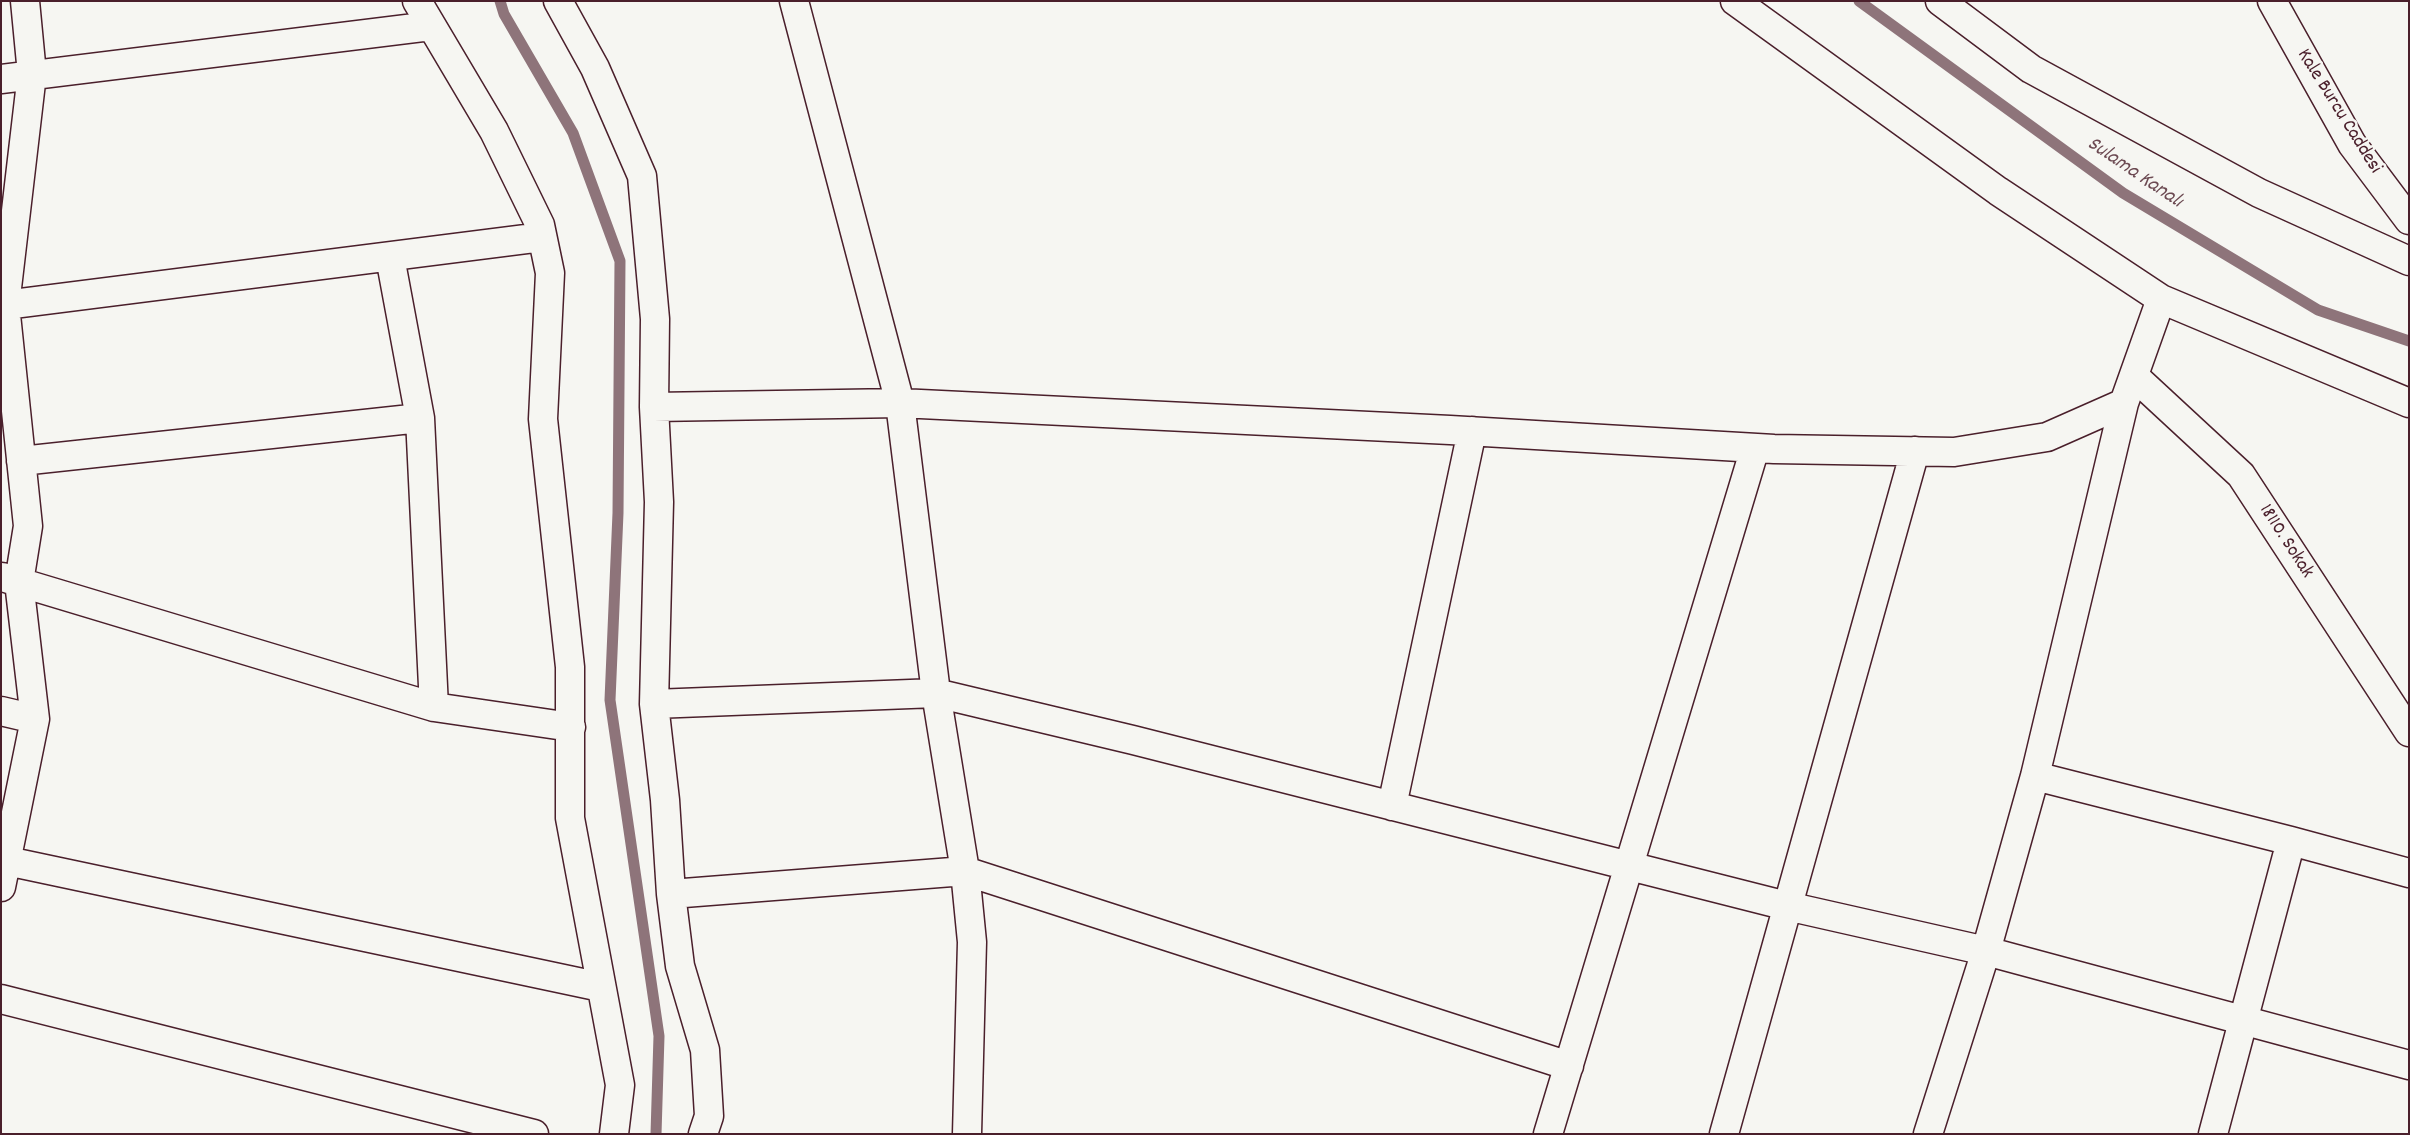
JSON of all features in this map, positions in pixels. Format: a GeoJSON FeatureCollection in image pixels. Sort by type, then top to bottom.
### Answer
{"type":"FeatureCollection","features":[{"type":"Feature","properties":{"kind":"street"},"geometry":{"type":"LineString","coordinates":[[1,887],[35,719],[10,580],[28,526],[5,305],[32,74],[25,1]]}},
{"type":"Feature","properties":{"kind":"street"},"geometry":{"type":"LineString","coordinates":[[417,1],[494,131],[540,225],[550,273],[543,419],[570,668],[570,818],[620,1085],[614,1134]]}},
{"type":"Feature","properties":{"kind":"street"},"geometry":{"type":"LineString","coordinates":[[558,1],[595,68],[642,176],[655,319],[654,407],[659,502],[654,704],[665,800],[671,894],[680,966],[705,1050],[709,1116],[703,1134]]}},
{"type":"Feature","properties":{"kind":"street"},"geometry":{"type":"LineString","coordinates":[[794,1],[900,403],[936,693],[965,871],[972,942],[974,1131]]}},
{"type":"Feature","properties":{"kind":"street"},"geometry":{"type":"LineString","coordinates":[[1734,1],[1998,191],[2161,299],[2409,403]]}},
{"type":"Feature","properties":{"kind":"street"},"geometry":{"type":"LineString","coordinates":[[1940,1],[2031,69],[2259,193],[2409,261]]}},
{"type":"Feature","properties":{"kind":"street","name":"Kale Burcu Caddesi"},"geometry":{"type":"LineString","coordinates":[[2272,1],[2352,144],[2409,220]]}},
{"type":"Feature","properties":{"kind":"street"},"geometry":{"type":"LineString","coordinates":[[1,79],[431,26]]}},
{"type":"Feature","properties":{"kind":"street"},"geometry":{"type":"LineString","coordinates":[[5,305],[542,237]]}},
{"type":"Feature","properties":{"kind":"street"},"geometry":{"type":"LineString","coordinates":[[390,257],[420,418],[434,707]]}},
{"type":"Feature","properties":{"kind":"street"},"geometry":{"type":"LineString","coordinates":[[1928,1134],[1986,950],[2035,776],[2124,403],[2161,299]]}},
{"type":"Feature","properties":{"kind":"street","name":"18110. Sokak"},"geometry":{"type":"LineString","coordinates":[[2134,376],[2241,475],[2409,732]]}},
{"type":"Feature","properties":{"kind":"street"},"geometry":{"type":"LineString","coordinates":[[654,407],[900,403],[1472,431],[1754,448],[1954,452],[2047,436],[2124,403]]}},
{"type":"Feature","properties":{"kind":"street"},"geometry":{"type":"LineString","coordinates":[[21,461],[420,418]]}},
{"type":"Feature","properties":{"kind":"street"},"geometry":{"type":"LineString","coordinates":[[1392,806],[1472,431]]}},
{"type":"Feature","properties":{"kind":"street"},"geometry":{"type":"LineString","coordinates":[[1548,1134],[1754,448]]}},
{"type":"Feature","properties":{"kind":"street"},"geometry":{"type":"LineString","coordinates":[[1724,1134],[1916,452]]}},
{"type":"Feature","properties":{"kind":"street"},"geometry":{"type":"LineString","coordinates":[[10,580],[434,707],[570,726]]}},
{"type":"Feature","properties":{"kind":"street"},"geometry":{"type":"LineString","coordinates":[[654,704],[936,693],[1133,740],[1787,906],[1986,950],[2409,1064]]}},
{"type":"Feature","properties":{"kind":"street"},"geometry":{"type":"LineString","coordinates":[[1,711],[35,719]]}},
{"type":"Feature","properties":{"kind":"street"},"geometry":{"type":"LineString","coordinates":[[2035,776],[2409,873]]}},
{"type":"Feature","properties":{"kind":"street"},"geometry":{"type":"LineString","coordinates":[[2213,1134],[2291,841]]}},
{"type":"Feature","properties":{"kind":"street"},"geometry":{"type":"LineString","coordinates":[[7,861],[601,987]]}},
{"type":"Feature","properties":{"kind":"street"},"geometry":{"type":"LineString","coordinates":[[671,894],[965,871],[1569,1066]]}},
{"type":"Feature","properties":{"kind":"street"},"geometry":{"type":"LineString","coordinates":[[1,999],[534,1134]]}},
{"type":"Feature","properties":{"kind":"waterway"},"geometry":{"type":"LineString","coordinates":[[500,1],[504,14],[573,133],[620,261],[618,513],[610,700],[659,1036],[656,1134]]}},
{"type":"Feature","properties":{"kind":"waterway","name":"Sulama Kanalı"},"geometry":{"type":"LineString","coordinates":[[1859,1],[2123,193],[2318,310],[2409,341]]}}]}
